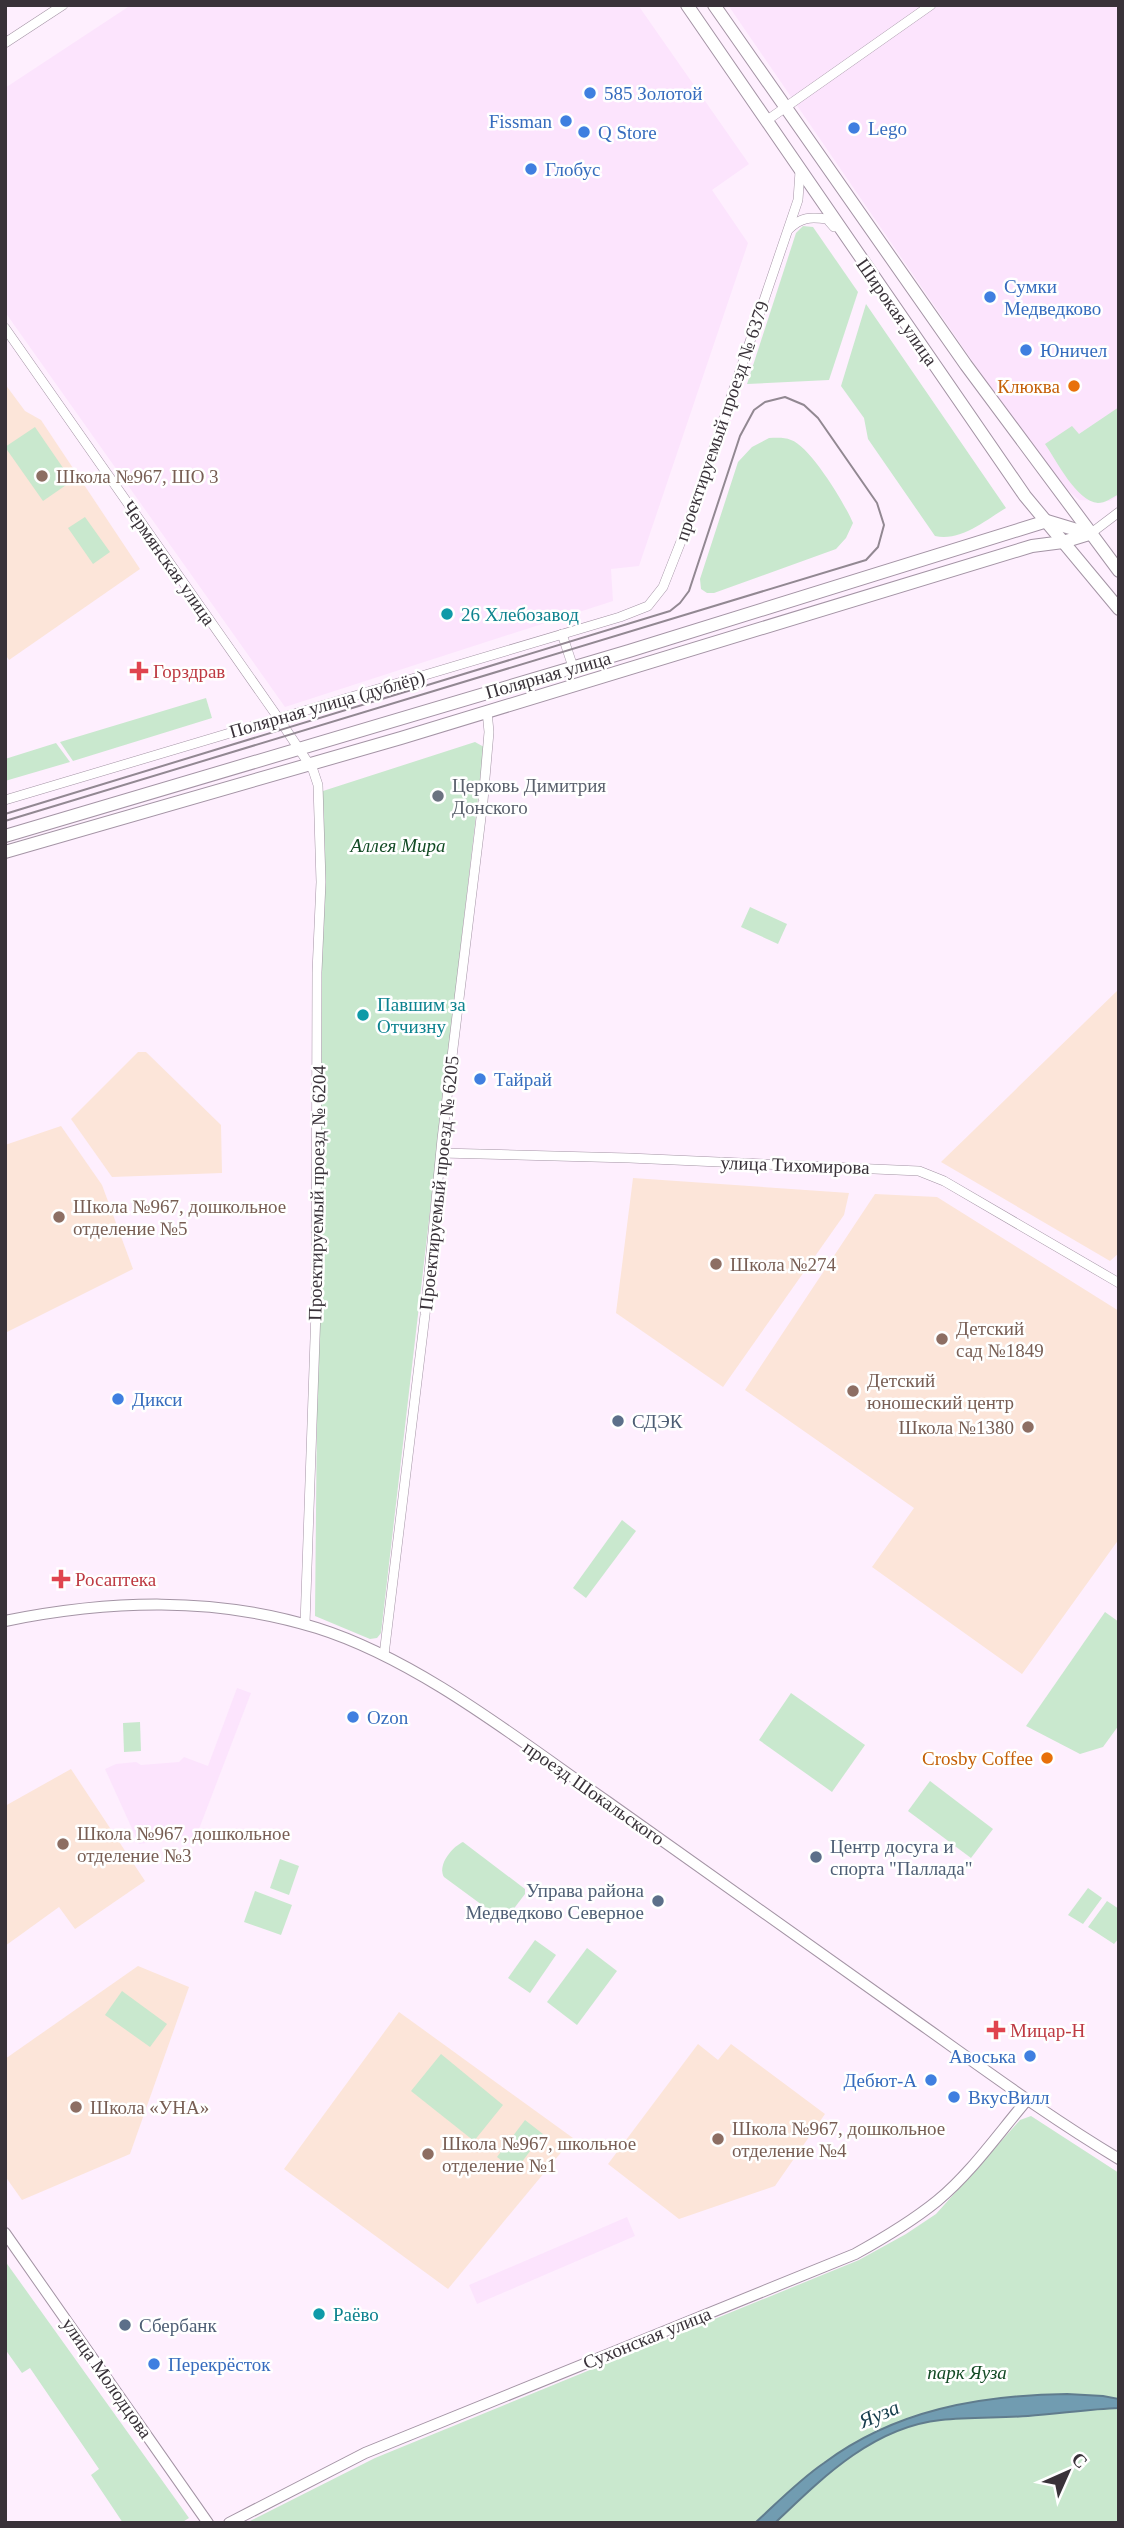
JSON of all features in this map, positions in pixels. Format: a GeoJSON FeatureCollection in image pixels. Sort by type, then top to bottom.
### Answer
{"type":"FeatureCollection","features":[{"type":"Feature","properties":{"kind":"main road","name":"Широкая улица"},"geometry":{"type":"LineString","coordinates":[[687,5],[1025,496],[1119,609]]}},
{"type":"Feature","properties":{"kind":"main road","name":"Широкая улица"},"geometry":{"type":"LineString","coordinates":[[714,5],[966,365],[1119,571]]}},
{"type":"Feature","properties":{"kind":"main road"},"geometry":{"type":"LineString","coordinates":[[1047,522],[1090,534]]}},
{"type":"Feature","properties":{"kind":"main road","name":"Полярная улица"},"geometry":{"type":"LineString","coordinates":[[5,836],[1047,522]]}},
{"type":"Feature","properties":{"kind":"main road","name":"Полярная улица"},"geometry":{"type":"LineString","coordinates":[[5,852],[487,711],[1032,546],[1063,542],[1090,534]]}},
{"type":"Feature","properties":{"kind":"street"},"geometry":{"type":"LineString","coordinates":[[5,43],[63,5]]}},
{"type":"Feature","properties":{"kind":"street"},"geometry":{"type":"LineString","coordinates":[[766,121],[931,5]]}},
{"type":"Feature","properties":{"kind":"street","name":"проектируемый проезд № 6379"},"geometry":{"type":"LineString","coordinates":[[648,606],[663,587],[689,521],[798,200],[800,171]]}},
{"type":"Feature","properties":{"kind":"street"},"geometry":{"type":"LineString","coordinates":[[788,230],[799,219],[827,219],[848,242]]}},
{"type":"Feature","properties":{"kind":"street","name":"Чермянская улица"},"geometry":{"type":"LineString","coordinates":[[5,328],[309,764]]}},
{"type":"Feature","properties":{"kind":"street","name":"Полярная улица"},"geometry":{"type":"LineString","coordinates":[[1090,534],[1119,512]]}},
{"type":"Feature","properties":{"kind":"street","name":"Полярная улица (дублёр)"},"geometry":{"type":"LineString","coordinates":[[5,800],[562,635],[648,606]]}},
{"type":"Feature","properties":{"kind":"street"},"geometry":{"type":"LineString","coordinates":[[562,635],[573,667]]}},
{"type":"Feature","properties":{"kind":"street","name":"Проектируемый проезд № 6205"},"geometry":{"type":"LineString","coordinates":[[384,1655],[483,801],[489,732],[487,711]]}},
{"type":"Feature","properties":{"kind":"street","name":"Проектируемый проезд № 6204"},"geometry":{"type":"LineString","coordinates":[[304,1624],[316,1310],[317,972],[321,882],[318,785],[309,764]]}},
{"type":"Feature","properties":{"kind":"street","name":"улица Тихомирова"},"geometry":{"type":"LineString","coordinates":[[441,1153],[919,1171],[944,1181],[1119,1283]]}},
{"type":"Feature","properties":{"kind":"street","name":"проезд Шокальского"},"geometry":{"type":"LineString","coordinates":[[5,1621],[89,1607],[148,1603],[217,1608],[304,1624],[384,1655],[432,1682],[532,1749],[1027,2100],[1119,2160]]}},
{"type":"Feature","properties":{"kind":"street","name":"Сухонская улица"},"geometry":{"type":"LineString","coordinates":[[229,2523],[365,2453],[855,2254],[901,2229],[939,2200],[1027,2100]]}},
{"type":"Feature","properties":{"kind":"street","name":"улица Молодцова"},"geometry":{"type":"LineString","coordinates":[[5,2233],[208,2523]]}},
{"type":"Feature","properties":{"kind":"shaded area"},"geometry":{"type":"Polygon","coordinates":[[[131,5],[638,5],[749,164],[712,190],[748,243],[639,566],[611,569],[613,601],[285,707],[5,312],[5,88],[131,5]]]}},
{"type":"Feature","properties":{"kind":"shaded area"},"geometry":{"type":"Polygon","coordinates":[[[728,5],[1119,5],[1119,495],[1110,501],[1079,500],[1063,486],[988,384],[728,5]]]}},
{"type":"Feature","properties":{"kind":"shaded area","name":"Школа №967, ШО 3"},"geometry":{"type":"Polygon","coordinates":[[[5,384],[25,411],[41,420],[140,569],[9,660],[5,654],[5,384]]]}},
{"type":"Feature","properties":{"kind":"shaded area"},"geometry":{"type":"Polygon","coordinates":[[[1119,989],[1119,1253],[1110,1261],[941,1162],[1119,989]]]}},
{"type":"Feature","properties":{"kind":"shaded area","name":"Школа №967, дошкольное отделение №5"},"geometry":{"type":"Polygon","coordinates":[[[138,1052],[146,1052],[221,1125],[222,1173],[112,1177],[71,1119],[138,1052]]]}},
{"type":"Feature","properties":{"kind":"shaded area","name":"Школа №967, дошкольное отделение №5"},"geometry":{"type":"Polygon","coordinates":[[[61,1126],[102,1185],[133,1269],[5,1333],[5,1145],[61,1126]]]}},
{"type":"Feature","properties":{"kind":"shaded area","name":"Школа №274"},"geometry":{"type":"Polygon","coordinates":[[[633,1178],[849,1193],[844,1215],[723,1387],[616,1313],[633,1178]]]}},
{"type":"Feature","properties":{"kind":"shaded area"},"geometry":{"type":"Polygon","coordinates":[[[875,1194],[937,1197],[1119,1311],[1119,1539],[1022,1674],[872,1567],[914,1508],[745,1390],[875,1194]]]}},
{"type":"Feature","properties":{"kind":"shaded area"},"geometry":{"type":"Polygon","coordinates":[[[237,1688],[251,1693],[194,1842],[179,1836],[139,1844],[105,1769],[116,1764],[136,1762],[141,1765],[179,1762],[184,1757],[208,1766],[237,1688]]]}},
{"type":"Feature","properties":{"kind":"shaded area","name":"Школа №967, дошкольное отделение №3"},"geometry":{"type":"Polygon","coordinates":[[[71,1769],[145,1881],[75,1929],[59,1907],[5,1946],[5,1806],[71,1769]]]}},
{"type":"Feature","properties":{"kind":"shaded area","name":"Школа «УНА»"},"geometry":{"type":"Polygon","coordinates":[[[138,1966],[189,1987],[130,2154],[22,2200],[5,2176],[5,2059],[138,1966]]]}},
{"type":"Feature","properties":{"kind":"shaded area","name":"Школа №967, школьное отделение №1"},"geometry":{"type":"Polygon","coordinates":[[[399,2012],[573,2138],[448,2289],[284,2169],[399,2012]]]}},
{"type":"Feature","properties":{"kind":"shaded area","name":"Школа №967, дошкольное отделение №4"},"geometry":{"type":"Polygon","coordinates":[[[698,2044],[718,2060],[731,2044],[825,2114],[775,2186],[679,2219],[608,2164],[698,2044]]]}},
{"type":"Feature","properties":{"kind":"shaded area"},"geometry":{"type":"Polygon","coordinates":[[[627,2217],[635,2236],[477,2304],[469,2285],[627,2217]]]}},
{"type":"Feature","properties":{"kind":"green space"},"geometry":{"type":"Polygon","coordinates":[[[803,226],[813,227],[858,292],[829,380],[747,384],[796,233],[803,226]]]}},
{"type":"Feature","properties":{"kind":"green space"},"geometry":{"type":"Polygon","coordinates":[[[866,304],[1006,508],[963,533],[935,536],[868,439],[864,418],[841,386],[866,304]]]}},
{"type":"Feature","properties":{"kind":"green space"},"geometry":{"type":"Polygon","coordinates":[[[1119,407],[1119,494],[1098,503],[1090,501],[1075,488],[1045,444],[1072,426],[1079,434],[1119,407]]]}},
{"type":"Feature","properties":{"kind":"green space"},"geometry":{"type":"Polygon","coordinates":[[[35,427],[72,481],[43,501],[5,447],[35,427]]]}},
{"type":"Feature","properties":{"kind":"green space"},"geometry":{"type":"Polygon","coordinates":[[[769,438],[791,440],[808,453],[835,490],[853,523],[846,538],[836,549],[714,593],[707,593],[701,589],[700,579],[738,462],[752,447],[769,438]]]}},
{"type":"Feature","properties":{"kind":"green space"},"geometry":{"type":"Polygon","coordinates":[[[85,517],[110,552],[93,564],[68,528],[85,517]]]}},
{"type":"Feature","properties":{"kind":"green space"},"geometry":{"type":"Polygon","coordinates":[[[206,698],[212,718],[73,761],[60,742],[206,698]]]}},
{"type":"Feature","properties":{"kind":"green space","name":"Аллея Мира"},"geometry":{"type":"Polygon","coordinates":[[[475,742],[484,747],[381,1633],[377,1638],[370,1639],[315,1616],[323,791],[475,742]]]}},
{"type":"Feature","properties":{"kind":"green space"},"geometry":{"type":"Polygon","coordinates":[[[56,743],[70,762],[5,781],[5,759],[56,743]]]}},
{"type":"Feature","properties":{"kind":"green space"},"geometry":{"type":"Polygon","coordinates":[[[750,907],[787,924],[778,944],[741,927],[750,907]]]}},
{"type":"Feature","properties":{"kind":"green space"},"geometry":{"type":"Polygon","coordinates":[[[622,1520],[636,1531],[586,1598],[573,1588],[622,1520]]]}},
{"type":"Feature","properties":{"kind":"green space"},"geometry":{"type":"Polygon","coordinates":[[[1105,1612],[1119,1622],[1119,1725],[1103,1747],[1080,1754],[1026,1726],[1105,1612]]]}},
{"type":"Feature","properties":{"kind":"green space"},"geometry":{"type":"Polygon","coordinates":[[[791,1693],[865,1745],[832,1792],[759,1740],[791,1693]]]}},
{"type":"Feature","properties":{"kind":"green space"},"geometry":{"type":"Polygon","coordinates":[[[140,1722],[141,1751],[124,1752],[123,1723],[140,1722]]]}},
{"type":"Feature","properties":{"kind":"green space"},"geometry":{"type":"Polygon","coordinates":[[[930,1781],[993,1829],[971,1858],[908,1811],[930,1781]]]}},
{"type":"Feature","properties":{"kind":"green space"},"geometry":{"type":"Polygon","coordinates":[[[463,1842],[525,1889],[525,1894],[504,1918],[497,1916],[444,1877],[444,1862],[454,1848],[463,1842]]]}},
{"type":"Feature","properties":{"kind":"green space"},"geometry":{"type":"Polygon","coordinates":[[[280,1859],[299,1866],[289,1895],[270,1888],[280,1859]]]}},
{"type":"Feature","properties":{"kind":"green space"},"geometry":{"type":"Polygon","coordinates":[[[1088,1888],[1102,1898],[1083,1924],[1068,1915],[1088,1888]]]}},
{"type":"Feature","properties":{"kind":"green space"},"geometry":{"type":"Polygon","coordinates":[[[255,1891],[292,1905],[281,1935],[244,1922],[255,1891]]]}},
{"type":"Feature","properties":{"kind":"green space"},"geometry":{"type":"Polygon","coordinates":[[[1107,1901],[1119,1909],[1119,1938],[1114,1944],[1088,1927],[1107,1901]]]}},
{"type":"Feature","properties":{"kind":"green space"},"geometry":{"type":"Polygon","coordinates":[[[535,1940],[556,1955],[530,1993],[508,1978],[535,1940]]]}},
{"type":"Feature","properties":{"kind":"green space"},"geometry":{"type":"Polygon","coordinates":[[[587,1948],[617,1971],[577,2025],[547,2002],[587,1948]]]}},
{"type":"Feature","properties":{"kind":"green space"},"geometry":{"type":"Polygon","coordinates":[[[122,1991],[167,2024],[150,2047],[105,2015],[122,1991]]]}},
{"type":"Feature","properties":{"kind":"green space"},"geometry":{"type":"Polygon","coordinates":[[[441,2054],[503,2105],[474,2141],[411,2091],[441,2054]]]}},
{"type":"Feature","properties":{"kind":"green space","name":"парк Яуза"},"geometry":{"type":"Polygon","coordinates":[[[1031,2116],[1119,2173],[1119,2523],[246,2523],[375,2458],[859,2260],[936,2214],[1020,2120],[1031,2116]]]}},
{"type":"Feature","properties":{"kind":"green space"},"geometry":{"type":"Polygon","coordinates":[[[525,2120],[543,2134],[515,2171],[497,2157],[525,2120]]]}},
{"type":"Feature","properties":{"kind":"green space"},"geometry":{"type":"Polygon","coordinates":[[[5,2261],[189,2518],[181,2523],[123,2523],[91,2475],[99,2469],[30,2368],[22,2373],[5,2349],[5,2261]]]}},
{"type":"Feature","properties":{"kind":"water"},"geometry":{"type":"Polygon","coordinates":[[[1067,2394],[1119,2399],[1119,2408],[952,2419],[916,2425],[893,2433],[850,2457],[775,2523],[755,2523],[789,2491],[851,2445],[909,2418],[971,2402],[1067,2394]]]}},
{"type":"Feature","properties":{"kind":"tram line"},"geometry":{"type":"LineString","coordinates":[[5,814],[670,611],[689,591],[740,436],[754,410],[765,402],[785,397],[804,405],[818,418],[877,503],[884,525],[878,547],[866,560],[5,821]]}},
{"type":"Feature","properties":{"kind":"place","name":"585 Золотой"},"geometry":{"type":"Point","coordinates":[590,93]}},
{"type":"Feature","properties":{"kind":"place","name":"Fissman"},"geometry":{"type":"Point","coordinates":[566,121]}},
{"type":"Feature","properties":{"kind":"place","name":"Lego"},"geometry":{"type":"Point","coordinates":[854,128]}},
{"type":"Feature","properties":{"kind":"place","name":"Q Store"},"geometry":{"type":"Point","coordinates":[584,132]}},
{"type":"Feature","properties":{"kind":"place","name":"Глобус"},"geometry":{"type":"Point","coordinates":[531,169]}},
{"type":"Feature","properties":{"kind":"place","name":"Сумки Медведково"},"geometry":{"type":"Point","coordinates":[990,297]}},
{"type":"Feature","properties":{"kind":"place","name":"Юничел"},"geometry":{"type":"Point","coordinates":[1026,350]}},
{"type":"Feature","properties":{"kind":"place","name":"Клюква"},"geometry":{"type":"Point","coordinates":[1074,386]}},
{"type":"Feature","properties":{"kind":"place","name":"Школа №967, ШО 3"},"geometry":{"type":"Point","coordinates":[42,476]}},
{"type":"Feature","properties":{"kind":"place","name":"26 Хлебозавод"},"geometry":{"type":"Point","coordinates":[447,614]}},
{"type":"Feature","properties":{"kind":"place","name":"Горздрав"},"geometry":{"type":"Point","coordinates":[139,671]}},
{"type":"Feature","properties":{"kind":"place","name":"Церковь Димитрия Донского"},"geometry":{"type":"Point","coordinates":[438,796]}},
{"type":"Feature","properties":{"kind":"place","name":"Павшим за Отчизну"},"geometry":{"type":"Point","coordinates":[363,1015]}},
{"type":"Feature","properties":{"kind":"place","name":"Тайрай"},"geometry":{"type":"Point","coordinates":[480,1079]}},
{"type":"Feature","properties":{"kind":"place","name":"Школа №967, дошкольное отделение №5"},"geometry":{"type":"Point","coordinates":[59,1217]}},
{"type":"Feature","properties":{"kind":"place","name":"Школа №274"},"geometry":{"type":"Point","coordinates":[716,1264]}},
{"type":"Feature","properties":{"kind":"place","name":"Детский сад №1849"},"geometry":{"type":"Point","coordinates":[942,1339]}},
{"type":"Feature","properties":{"kind":"place","name":"Детский юношеский центр"},"geometry":{"type":"Point","coordinates":[853,1391]}},
{"type":"Feature","properties":{"kind":"place","name":"Дикси"},"geometry":{"type":"Point","coordinates":[118,1399]}},
{"type":"Feature","properties":{"kind":"place","name":"СДЭК"},"geometry":{"type":"Point","coordinates":[618,1421]}},
{"type":"Feature","properties":{"kind":"place","name":"Школа №1380"},"geometry":{"type":"Point","coordinates":[1028,1427]}},
{"type":"Feature","properties":{"kind":"place","name":"Росаптека"},"geometry":{"type":"Point","coordinates":[61,1579]}},
{"type":"Feature","properties":{"kind":"place","name":"Ozon"},"geometry":{"type":"Point","coordinates":[353,1717]}},
{"type":"Feature","properties":{"kind":"place","name":"Crosby Coffee"},"geometry":{"type":"Point","coordinates":[1047,1758]}},
{"type":"Feature","properties":{"kind":"place","name":"Школа №967, дошкольное отделение №3"},"geometry":{"type":"Point","coordinates":[63,1844]}},
{"type":"Feature","properties":{"kind":"place","name":"Центр досуга и спорта \"Паллада\""},"geometry":{"type":"Point","coordinates":[816,1857]}},
{"type":"Feature","properties":{"kind":"place","name":"Управа района Медведково Северное"},"geometry":{"type":"Point","coordinates":[658,1901]}},
{"type":"Feature","properties":{"kind":"place","name":"Мицар-Н"},"geometry":{"type":"Point","coordinates":[996,2030]}},
{"type":"Feature","properties":{"kind":"place","name":"Авоська"},"geometry":{"type":"Point","coordinates":[1030,2056]}},
{"type":"Feature","properties":{"kind":"place","name":"Дебют-А"},"geometry":{"type":"Point","coordinates":[931,2080]}},
{"type":"Feature","properties":{"kind":"place","name":"ВкусВилл"},"geometry":{"type":"Point","coordinates":[954,2097]}},
{"type":"Feature","properties":{"kind":"place","name":"Школа «УНА»"},"geometry":{"type":"Point","coordinates":[76,2107]}},
{"type":"Feature","properties":{"kind":"place","name":"Школа №967, дошкольное отделение №4"},"geometry":{"type":"Point","coordinates":[718,2139]}},
{"type":"Feature","properties":{"kind":"place","name":"Школа №967, школьное отделение №1"},"geometry":{"type":"Point","coordinates":[428,2154]}},
{"type":"Feature","properties":{"kind":"place","name":"Раёво"},"geometry":{"type":"Point","coordinates":[319,2314]}},
{"type":"Feature","properties":{"kind":"place","name":"Сбербанк"},"geometry":{"type":"Point","coordinates":[125,2325]}},
{"type":"Feature","properties":{"kind":"place","name":"Перекрёсток"},"geometry":{"type":"Point","coordinates":[154,2364]}},
{"type":"Feature","properties":{"kind":"water label","name":"Яуза"},"geometry":{"type":"Point","coordinates":[879,2414]}}]}
